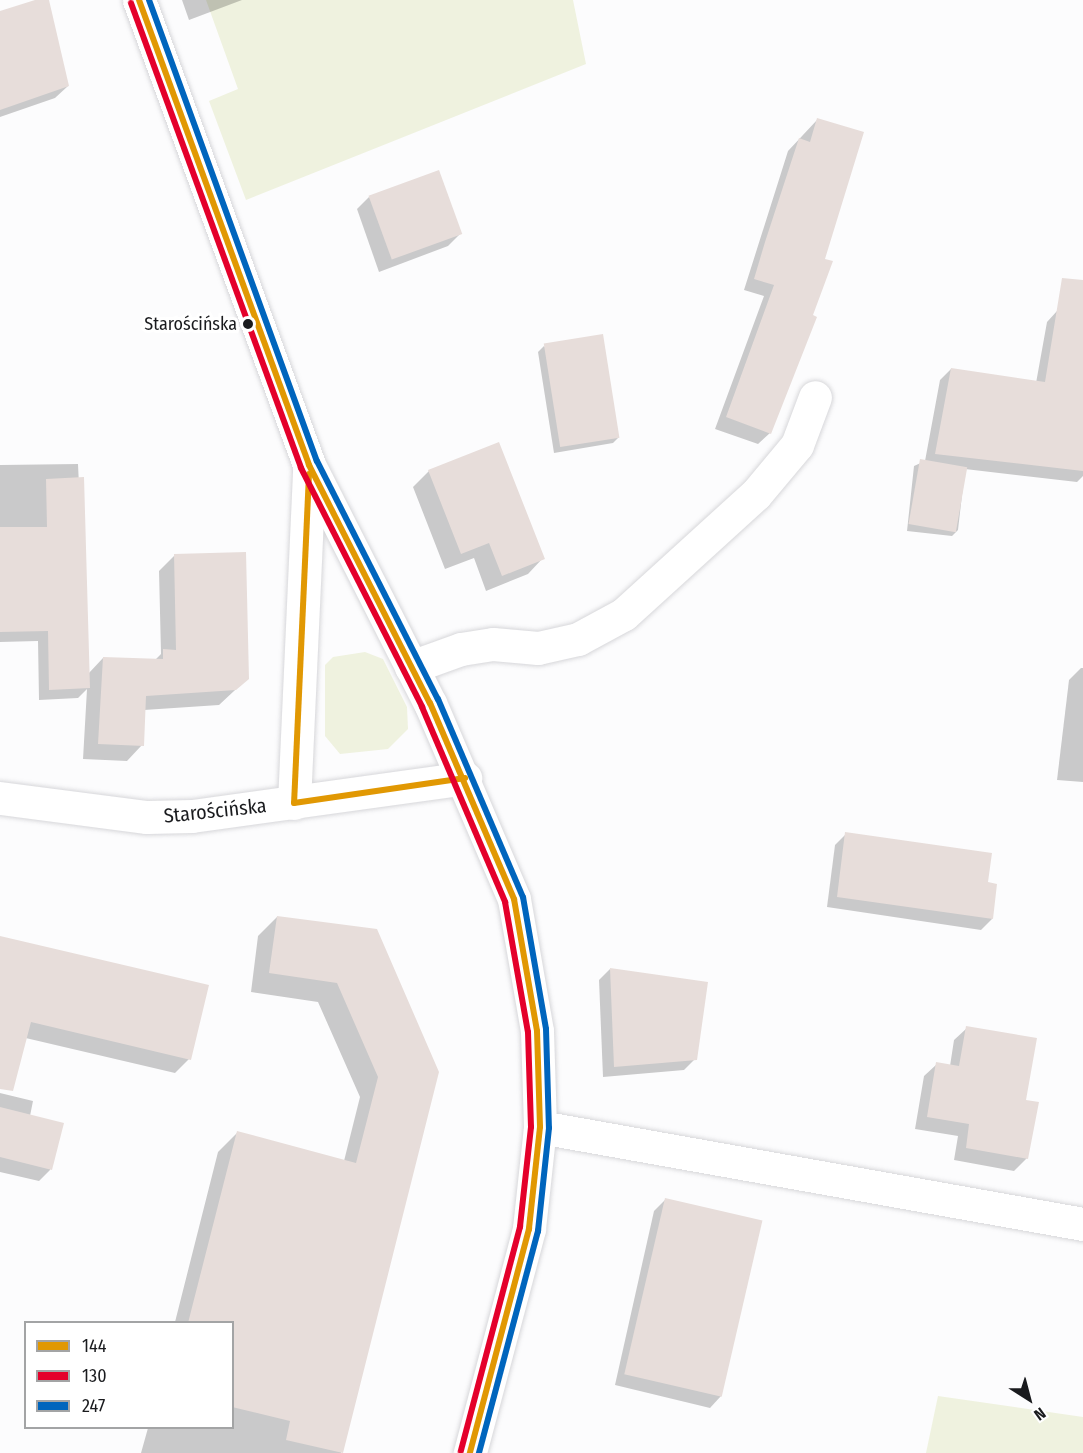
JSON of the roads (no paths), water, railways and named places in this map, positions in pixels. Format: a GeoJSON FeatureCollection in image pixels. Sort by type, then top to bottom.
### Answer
{"type":"FeatureCollection","features":[{"type":"Feature","properties":{"kind":"street"},"geometry":{"type":"LineString","coordinates":[[139,0],[309,465],[465,778],[516,909],[537,1031],[540,1127],[529,1229],[470,1453]]}},
{"type":"Feature","properties":{"kind":"street"},"geometry":{"type":"LineString","coordinates":[[411,667],[472,647],[538,648],[578,639],[624,614],[756,494],[796,445],[815,398]]}},
{"type":"Feature","properties":{"kind":"street"},"geometry":{"type":"LineString","coordinates":[[294,802],[309,465]]}},
{"type":"Feature","properties":{"kind":"street","name":"Starościńska"},"geometry":{"type":"LineString","coordinates":[[0,798],[147,817],[294,802],[465,778]]}},
{"type":"Feature","properties":{"kind":"street"},"geometry":{"type":"LineString","coordinates":[[540,1127],[1083,1224]]}},
{"type":"Feature","properties":{"kind":"place","name":"Starościńska"},"geometry":{"type":"Point","coordinates":[248,324]}}]}
